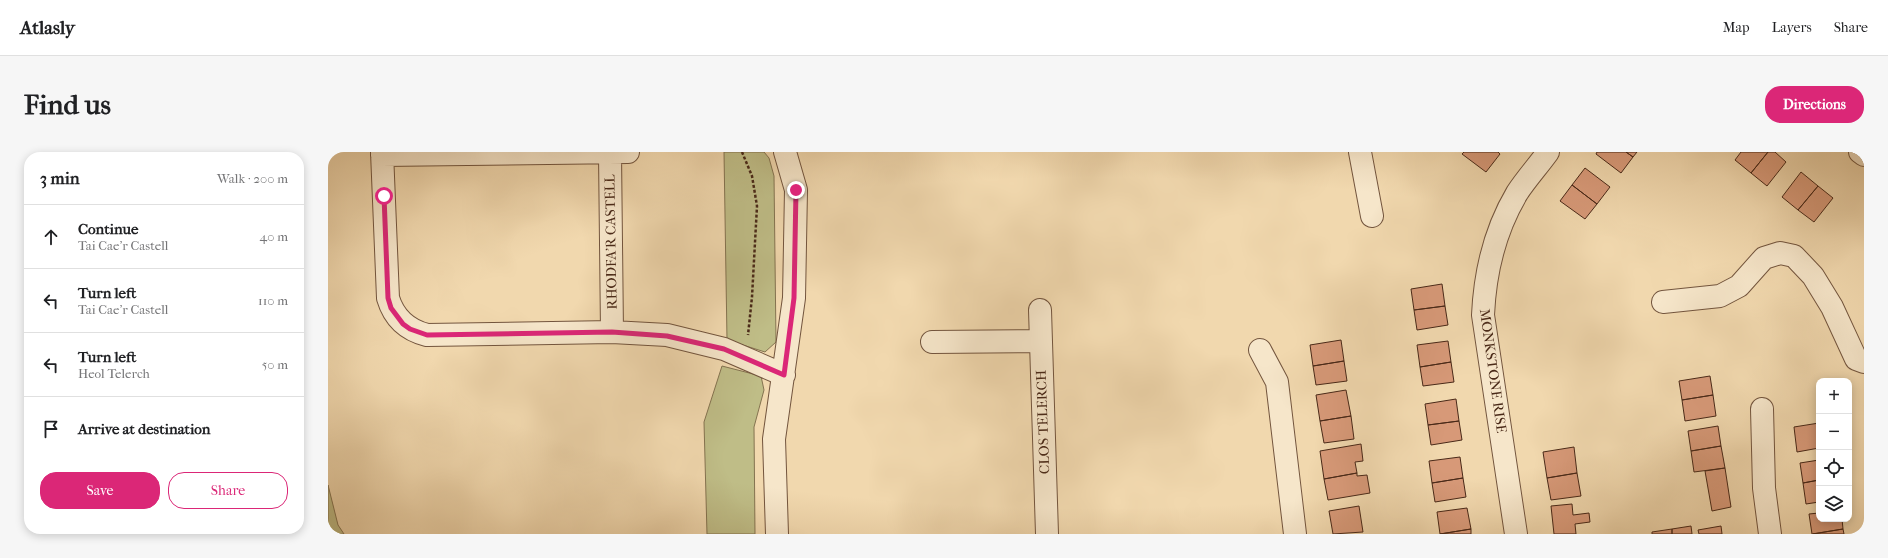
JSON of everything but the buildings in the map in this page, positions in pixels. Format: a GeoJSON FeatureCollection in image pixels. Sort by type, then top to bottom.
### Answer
{"type":"FeatureCollection","features":[{"type":"Feature","properties":{"kind":"street"},"geometry":{"type":"LineString","coordinates":[[619,152],[382,154],[388,298],[391,308],[403,324],[410,329],[427,335],[612,332],[667,336],[724,349],[784,375]]}},
{"type":"Feature","properties":{"kind":"street","name":"RHODFA'R CASTELL"},"geometry":{"type":"LineString","coordinates":[[612,332],[619,152]]}},
{"type":"Feature","properties":{"kind":"street"},"geometry":{"type":"LineString","coordinates":[[777,534],[774,439],[794,298],[796,190],[785,152]]}},
{"type":"Feature","properties":{"kind":"street"},"geometry":{"type":"LineString","coordinates":[[1360,152],[1372,216]]}},
{"type":"Feature","properties":{"kind":"street","name":"MONKSTONE RISE"},"geometry":{"type":"LineString","coordinates":[[1516,534],[1483,315],[1484,292],[1497,235],[1504,216],[1518,192],[1548,152]]}},
{"type":"Feature","properties":{"kind":"street"},"geometry":{"type":"LineString","coordinates":[[1860,152],[1864,155]]}},
{"type":"Feature","properties":{"kind":"street"},"geometry":{"type":"LineString","coordinates":[[1663,302],[1720,296],[1739,286],[1764,258],[1780,253],[1794,256],[1813,276],[1832,307],[1856,359],[1864,362]]}},
{"type":"Feature","properties":{"kind":"street","name":"CLOS TELERCH"},"geometry":{"type":"LineString","coordinates":[[1040,310],[1046,534]]}},
{"type":"Feature","properties":{"kind":"street"},"geometry":{"type":"LineString","coordinates":[[932,342],[1041,341]]}},
{"type":"Feature","properties":{"kind":"street"},"geometry":{"type":"LineString","coordinates":[[1260,350],[1277,382],[1295,534]]}},
{"type":"Feature","properties":{"kind":"street"},"geometry":{"type":"LineString","coordinates":[[1762,409],[1764,488],[1770,534]]}},
{"type":"Feature","properties":{"kind":"path"},"geometry":{"type":"LineString","coordinates":[[742,152],[752,176],[758,206],[752,297],[743,357]]}},
{"type":"Feature","properties":{"kind":"shaded area"},"geometry":{"type":"Polygon","coordinates":[[[724,152],[764,152],[769,158],[774,176],[776,342],[765,352],[727,340],[724,152]]]}},
{"type":"Feature","properties":{"kind":"shaded area"},"geometry":{"type":"Polygon","coordinates":[[[722,366],[761,376],[764,390],[754,427],[755,534],[707,534],[704,422],[722,366]]]}},
{"type":"Feature","properties":{"kind":"shaded area"},"geometry":{"type":"Polygon","coordinates":[[[328,485],[338,525],[344,534],[328,534],[328,485]]]}},
{"type":"Feature","properties":{"kind":"route"},"geometry":{"type":"LineString","coordinates":[[384,196],[388,298],[391,308],[396,316],[410,329],[427,335],[612,332],[667,336],[724,349],[784,375],[794,298],[796,190]]}}]}
